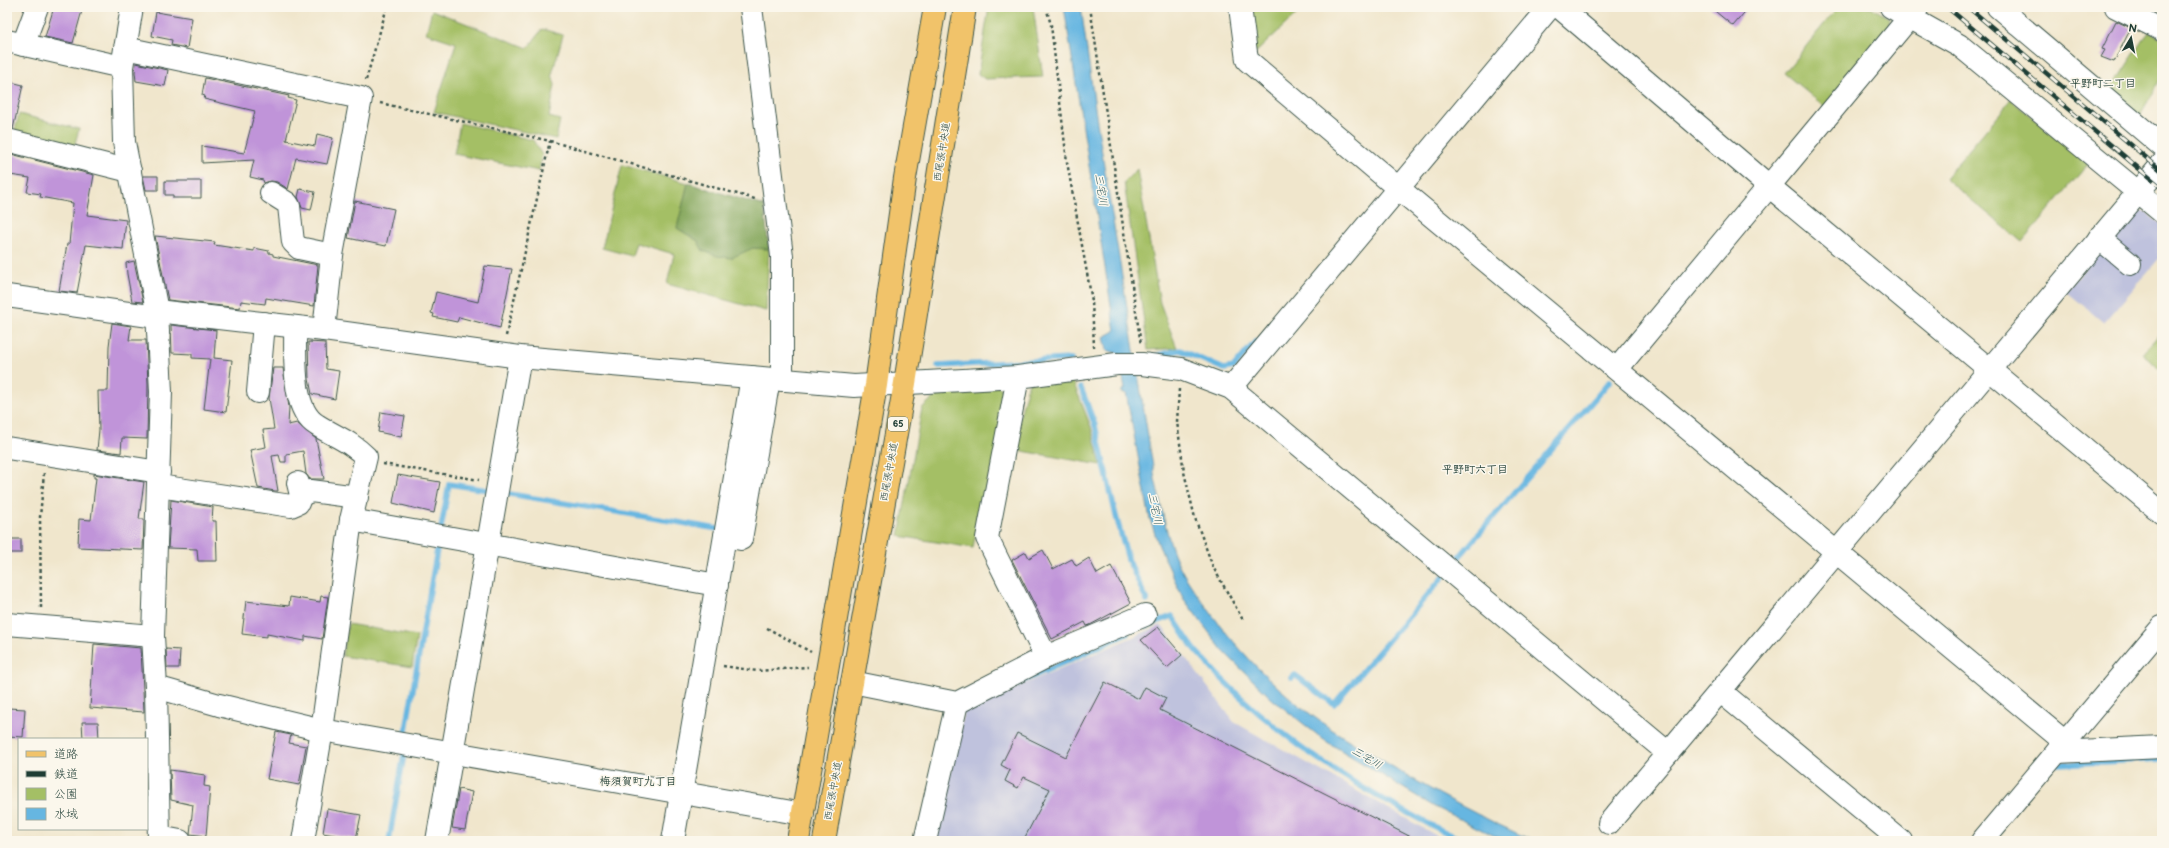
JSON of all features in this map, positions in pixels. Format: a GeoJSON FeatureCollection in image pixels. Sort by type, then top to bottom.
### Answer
{"type":"FeatureCollection","features":[{"type":"Feature","properties":{"kind":"main road"},"geometry":{"type":"LineString","coordinates":[[798,841],[876,384],[906,178],[935,7]]}},
{"type":"Feature","properties":{"kind":"main road","name":"西尾張中央道"},"geometry":{"type":"LineString","coordinates":[[824,841],[905,383],[965,7]]}},
{"type":"Feature","properties":{"kind":"street"},"geometry":{"type":"LineString","coordinates":[[37,7],[15,43],[123,58],[361,98],[332,255],[324,330]]}},
{"type":"Feature","properties":{"kind":"street"},"geometry":{"type":"LineString","coordinates":[[132,7],[123,58],[124,142],[157,314],[161,392],[153,636],[156,686],[159,839],[180,841]]}},
{"type":"Feature","properties":{"kind":"street"},"geometry":{"type":"LineString","coordinates":[[673,841],[725,536],[768,378],[782,256],[777,203],[751,7]]}},
{"type":"Feature","properties":{"kind":"street"},"geometry":{"type":"LineString","coordinates":[[1240,7],[1247,60],[1398,188],[1836,552],[2061,747],[2162,747]]}},
{"type":"Feature","properties":{"kind":"street"},"geometry":{"type":"LineString","coordinates":[[1231,388],[1550,7]]}},
{"type":"Feature","properties":{"kind":"street"},"geometry":{"type":"LineString","coordinates":[[1559,7],[1769,186],[2162,513]]}},
{"type":"Feature","properties":{"kind":"street"},"geometry":{"type":"LineString","coordinates":[[1998,7],[2162,146]]}},
{"type":"Feature","properties":{"kind":"street"},"geometry":{"type":"LineString","coordinates":[[2116,7],[2162,30]]}},
{"type":"Feature","properties":{"kind":"street"},"geometry":{"type":"LineString","coordinates":[[1617,369],[1769,186],[1906,11],[1959,46],[2162,212]]}},
{"type":"Feature","properties":{"kind":"street"},"geometry":{"type":"LineString","coordinates":[[7,140],[130,171]]}},
{"type":"Feature","properties":{"kind":"street"},"geometry":{"type":"LineString","coordinates":[[1609,823],[2162,164]]}},
{"type":"Feature","properties":{"kind":"street"},"geometry":{"type":"LineString","coordinates":[[271,193],[288,202],[293,242],[298,248],[332,255]]}},
{"type":"Feature","properties":{"kind":"street"},"geometry":{"type":"LineString","coordinates":[[2099,238],[2130,264]]}},
{"type":"Feature","properties":{"kind":"street"},"geometry":{"type":"LineString","coordinates":[[7,296],[157,314],[264,323],[324,330],[511,356],[854,386],[1018,377],[1117,364],[1143,364],[1181,369],[1231,388],[1668,753]]}},
{"type":"Feature","properties":{"kind":"street"},"geometry":{"type":"LineString","coordinates":[[258,392],[264,323]]}},
{"type":"Feature","properties":{"kind":"street"},"geometry":{"type":"LineString","coordinates":[[295,327],[296,389],[305,413],[316,424],[354,444],[366,457],[351,520],[322,730],[302,841]]}},
{"type":"Feature","properties":{"kind":"street"},"geometry":{"type":"LineString","coordinates":[[437,841],[498,483],[511,356]]}},
{"type":"Feature","properties":{"kind":"street"},"geometry":{"type":"LineString","coordinates":[[1018,377],[987,538],[1046,657]]}},
{"type":"Feature","properties":{"kind":"street"},"geometry":{"type":"LineString","coordinates":[[7,448],[291,506],[298,503],[299,489],[357,497]]}},
{"type":"Feature","properties":{"kind":"street"},"geometry":{"type":"LineString","coordinates":[[351,520],[717,585]]}},
{"type":"Feature","properties":{"kind":"street"},"geometry":{"type":"LineString","coordinates":[[852,682],[957,703],[1046,657],[1145,615]]}},
{"type":"Feature","properties":{"kind":"street"},"geometry":{"type":"LineString","coordinates":[[7,624],[153,636]]}},
{"type":"Feature","properties":{"kind":"street"},"geometry":{"type":"LineString","coordinates":[[1982,841],[2162,627]]}},
{"type":"Feature","properties":{"kind":"street"},"geometry":{"type":"LineString","coordinates":[[156,686],[220,705],[322,730],[803,814]]}},
{"type":"Feature","properties":{"kind":"street"},"geometry":{"type":"LineString","coordinates":[[1720,691],[1901,841]]}},
{"type":"Feature","properties":{"kind":"street"},"geometry":{"type":"LineString","coordinates":[[925,841],[957,703]]}},
{"type":"Feature","properties":{"kind":"path"},"geometry":{"type":"LineString","coordinates":[[387,7],[361,98],[550,141],[755,199],[777,203]]}},
{"type":"Feature","properties":{"kind":"path"},"geometry":{"type":"LineString","coordinates":[[1046,7],[1051,25],[1067,162],[1092,301],[1095,367]]}},
{"type":"Feature","properties":{"kind":"path"},"geometry":{"type":"LineString","coordinates":[[1090,7],[1143,364]]}},
{"type":"Feature","properties":{"kind":"path"},"geometry":{"type":"LineString","coordinates":[[511,356],[550,141]]}},
{"type":"Feature","properties":{"kind":"path"},"geometry":{"type":"LineString","coordinates":[[1181,369],[1177,422],[1184,472],[1195,518],[1213,567],[1243,620]]}},
{"type":"Feature","properties":{"kind":"path"},"geometry":{"type":"LineString","coordinates":[[42,627],[40,517],[46,455]]}},
{"type":"Feature","properties":{"kind":"path"},"geometry":{"type":"LineString","coordinates":[[365,461],[498,483]]}},
{"type":"Feature","properties":{"kind":"path"},"geometry":{"type":"LineString","coordinates":[[767,628],[816,655],[828,666]]}},
{"type":"Feature","properties":{"kind":"path"},"geometry":{"type":"LineString","coordinates":[[704,663],[757,671],[828,666]]}},
{"type":"Feature","properties":{"kind":"shaded area"},"geometry":{"type":"Polygon","coordinates":[[[2132,211],[2144,211],[2162,225],[2162,255],[2104,323],[2066,291],[2132,211]]]}},
{"type":"Feature","properties":{"kind":"shaded area"},"geometry":{"type":"Polygon","coordinates":[[[1161,625],[1234,722],[1446,841],[935,841],[964,710],[1161,625]]]}},
{"type":"Feature","properties":{"kind":"green space"},"geometry":{"type":"Polygon","coordinates":[[[989,7],[1033,7],[1043,77],[985,79],[978,74],[989,7]]]}},
{"type":"Feature","properties":{"kind":"green space"},"geometry":{"type":"Polygon","coordinates":[[[1246,7],[1304,7],[1252,56],[1246,7]]]}},
{"type":"Feature","properties":{"kind":"green space"},"geometry":{"type":"Polygon","coordinates":[[[1838,7],[1871,7],[1889,18],[1890,30],[1825,107],[1784,73],[1838,7]]]}},
{"type":"Feature","properties":{"kind":"green space"},"geometry":{"type":"Polygon","coordinates":[[[432,10],[528,48],[542,29],[563,35],[552,74],[555,85],[549,117],[560,120],[556,139],[434,112],[456,43],[426,33],[432,10]]]}},
{"type":"Feature","properties":{"kind":"green space"},"geometry":{"type":"Polygon","coordinates":[[[2148,32],[2162,39],[2162,76],[2139,117],[2110,91],[2148,32]]]}},
{"type":"Feature","properties":{"kind":"green space"},"geometry":{"type":"Polygon","coordinates":[[[2011,100],[2088,164],[2022,242],[1945,178],[2011,100]]]}},
{"type":"Feature","properties":{"kind":"green space"},"geometry":{"type":"Polygon","coordinates":[[[19,114],[79,129],[73,151],[13,138],[19,114]]]}},
{"type":"Feature","properties":{"kind":"green space"},"geometry":{"type":"Polygon","coordinates":[[[460,123],[533,140],[542,155],[539,171],[454,154],[460,123]]]}},
{"type":"Feature","properties":{"kind":"green space"},"geometry":{"type":"Polygon","coordinates":[[[622,165],[688,183],[677,228],[698,241],[703,251],[742,252],[753,248],[769,249],[766,311],[667,284],[674,254],[636,243],[632,256],[602,248],[622,165]]]}},
{"type":"Feature","properties":{"kind":"green space"},"geometry":{"type":"Polygon","coordinates":[[[1137,169],[1160,303],[1177,348],[1148,350],[1124,182],[1137,169]]]}},
{"type":"Feature","properties":{"kind":"green space"},"geometry":{"type":"Polygon","coordinates":[[[688,183],[764,206],[769,249],[753,248],[731,258],[717,256],[703,251],[698,241],[677,228],[688,183]]]}},
{"type":"Feature","properties":{"kind":"green space"},"geometry":{"type":"Polygon","coordinates":[[[2162,331],[2162,371],[2142,354],[2162,331]]]}},
{"type":"Feature","properties":{"kind":"green space"},"geometry":{"type":"Polygon","coordinates":[[[1072,379],[1091,427],[1101,465],[1011,449],[1029,382],[1072,379]]]}},
{"type":"Feature","properties":{"kind":"green space"},"geometry":{"type":"Polygon","coordinates":[[[998,385],[1007,398],[989,499],[982,498],[973,548],[899,536],[922,408],[944,388],[998,385]]]}},
{"type":"Feature","properties":{"kind":"green space"},"geometry":{"type":"Polygon","coordinates":[[[348,624],[417,636],[412,667],[342,656],[348,624]]]}},
{"type":"Feature","properties":{"kind":"water","name":"三宅川"},"geometry":{"type":"Polygon","coordinates":[[[1064,7],[1081,7],[1097,122],[1155,479],[1170,543],[1178,563],[1196,592],[1221,626],[1249,659],[1280,689],[1314,717],[1344,737],[1440,794],[1477,814],[1534,841],[1507,841],[1488,833],[1433,806],[1324,740],[1272,699],[1223,651],[1183,598],[1159,546],[1150,519],[1126,393],[1122,393],[1122,390],[1125,389],[1119,354],[1107,350],[1104,337],[1115,331],[1064,7]]]}},
{"type":"Feature","properties":{"kind":"building"},"geometry":{"type":"Polygon","coordinates":[[[54,7],[83,7],[73,43],[45,37],[54,7]]]}},
{"type":"Feature","properties":{"kind":"building"},"geometry":{"type":"Polygon","coordinates":[[[1710,7],[1749,7],[1733,26],[1710,7]]]}},
{"type":"Feature","properties":{"kind":"building"},"geometry":{"type":"Polygon","coordinates":[[[156,12],[192,18],[187,48],[171,45],[172,40],[152,36],[156,12]]]}},
{"type":"Feature","properties":{"kind":"building"},"geometry":{"type":"Polygon","coordinates":[[[2116,21],[2131,28],[2114,62],[2101,57],[2105,50],[2102,49],[2116,21]]]}},
{"type":"Feature","properties":{"kind":"building"},"geometry":{"type":"Polygon","coordinates":[[[136,63],[168,70],[165,86],[136,81],[136,63]]]}},
{"type":"Feature","properties":{"kind":"building"},"geometry":{"type":"Polygon","coordinates":[[[205,78],[289,96],[288,98],[296,100],[286,140],[315,146],[317,134],[333,138],[327,164],[296,158],[288,189],[277,182],[271,181],[264,183],[263,180],[250,177],[254,160],[202,163],[202,146],[244,153],[255,111],[204,99],[205,96],[202,95],[205,78]]]}},
{"type":"Feature","properties":{"kind":"building"},"geometry":{"type":"Polygon","coordinates":[[[7,81],[23,85],[13,129],[7,128],[7,81]]]}},
{"type":"Feature","properties":{"kind":"building"},"geometry":{"type":"Polygon","coordinates":[[[7,153],[94,175],[87,215],[126,220],[123,249],[86,245],[77,293],[59,291],[67,244],[69,244],[73,203],[40,197],[41,194],[27,192],[30,178],[10,175],[11,172],[7,171],[7,153]]]}},
{"type":"Feature","properties":{"kind":"building"},"geometry":{"type":"Polygon","coordinates":[[[143,176],[158,176],[158,190],[146,190],[143,176]]]}},
{"type":"Feature","properties":{"kind":"building"},"geometry":{"type":"Polygon","coordinates":[[[165,181],[201,181],[201,198],[173,198],[173,195],[165,195],[165,181]]]}},
{"type":"Feature","properties":{"kind":"building"},"geometry":{"type":"Polygon","coordinates":[[[300,189],[315,192],[311,210],[302,208],[298,197],[300,189]]]}},
{"type":"Feature","properties":{"kind":"building"},"geometry":{"type":"Polygon","coordinates":[[[355,201],[394,209],[386,246],[348,238],[355,201]]]}},
{"type":"Feature","properties":{"kind":"building"},"geometry":{"type":"Polygon","coordinates":[[[155,236],[215,242],[214,245],[254,251],[254,248],[269,251],[269,253],[273,254],[273,256],[318,265],[314,306],[266,298],[265,304],[241,301],[240,308],[168,300],[155,236]]]}},
{"type":"Feature","properties":{"kind":"building"},"geometry":{"type":"Polygon","coordinates":[[[134,261],[143,302],[132,301],[126,263],[134,261]]]}},
{"type":"Feature","properties":{"kind":"building"},"geometry":{"type":"Polygon","coordinates":[[[485,266],[512,269],[500,328],[459,317],[457,322],[433,317],[434,314],[431,313],[436,292],[478,302],[485,266]]]}},
{"type":"Feature","properties":{"kind":"building"},"geometry":{"type":"Polygon","coordinates":[[[112,323],[131,326],[129,340],[146,340],[148,384],[147,439],[122,438],[121,453],[97,450],[99,430],[98,391],[108,391],[109,346],[112,323]]]}},
{"type":"Feature","properties":{"kind":"building"},"geometry":{"type":"Polygon","coordinates":[[[171,325],[216,330],[214,358],[232,360],[226,412],[204,409],[210,359],[192,358],[192,354],[172,353],[171,325]]]}},
{"type":"Feature","properties":{"kind":"building"},"geometry":{"type":"Polygon","coordinates":[[[308,342],[325,343],[326,369],[339,371],[335,399],[312,394],[309,379],[308,342]]]}},
{"type":"Feature","properties":{"kind":"building"},"geometry":{"type":"Polygon","coordinates":[[[273,368],[283,368],[289,407],[288,425],[297,423],[316,439],[324,479],[310,479],[306,474],[303,451],[286,454],[286,462],[281,462],[279,455],[272,456],[278,491],[258,488],[250,450],[266,447],[263,430],[274,429],[269,398],[273,368]]]}},
{"type":"Feature","properties":{"kind":"building"},"geometry":{"type":"Polygon","coordinates":[[[381,412],[405,416],[401,437],[378,432],[381,412]]]}},
{"type":"Feature","properties":{"kind":"building"},"geometry":{"type":"Polygon","coordinates":[[[94,474],[144,482],[139,519],[144,519],[143,550],[78,547],[79,519],[91,520],[96,478],[94,478],[94,474]]]}},
{"type":"Feature","properties":{"kind":"building"},"geometry":{"type":"Polygon","coordinates":[[[398,475],[440,482],[434,513],[393,503],[398,475]]]}},
{"type":"Feature","properties":{"kind":"building"},"geometry":{"type":"Polygon","coordinates":[[[171,500],[213,507],[212,521],[216,521],[217,561],[198,561],[197,549],[168,548],[171,500]]]}},
{"type":"Feature","properties":{"kind":"building"},"geometry":{"type":"Polygon","coordinates":[[[7,539],[21,539],[21,553],[7,553],[7,539]]]}},
{"type":"Feature","properties":{"kind":"building"},"geometry":{"type":"Polygon","coordinates":[[[1043,550],[1053,569],[1072,559],[1076,566],[1089,558],[1097,574],[1111,566],[1131,603],[1090,625],[1087,626],[1085,622],[1052,639],[1012,560],[1026,552],[1029,558],[1043,550]]]}},
{"type":"Feature","properties":{"kind":"building"},"geometry":{"type":"Polygon","coordinates":[[[321,596],[328,597],[322,639],[305,636],[305,641],[267,634],[267,637],[242,634],[246,601],[289,606],[290,597],[320,602],[321,596]]]}},
{"type":"Feature","properties":{"kind":"building"},"geometry":{"type":"Polygon","coordinates":[[[1158,627],[1182,655],[1167,668],[1141,640],[1158,627]]]}},
{"type":"Feature","properties":{"kind":"building"},"geometry":{"type":"Polygon","coordinates":[[[94,644],[141,648],[144,712],[90,708],[94,644]]]}},
{"type":"Feature","properties":{"kind":"building"},"geometry":{"type":"Polygon","coordinates":[[[166,649],[180,650],[179,668],[167,668],[166,649]]]}},
{"type":"Feature","properties":{"kind":"building"},"geometry":{"type":"Polygon","coordinates":[[[1105,682],[1139,699],[1145,687],[1166,698],[1160,710],[1419,841],[1023,841],[1050,789],[1024,777],[1018,788],[1005,781],[1010,770],[1001,765],[1017,733],[1066,757],[1105,682]]]}},
{"type":"Feature","properties":{"kind":"building"},"geometry":{"type":"Polygon","coordinates":[[[8,708],[25,709],[23,737],[7,736],[8,708]]]}},
{"type":"Feature","properties":{"kind":"building"},"geometry":{"type":"Polygon","coordinates":[[[82,722],[98,722],[99,738],[83,738],[82,722]]]}},
{"type":"Feature","properties":{"kind":"building"},"geometry":{"type":"Polygon","coordinates":[[[276,732],[291,735],[289,743],[306,746],[299,785],[267,779],[276,732]]]}},
{"type":"Feature","properties":{"kind":"building"},"geometry":{"type":"Polygon","coordinates":[[[170,770],[205,775],[204,786],[210,787],[206,836],[190,834],[193,805],[171,800],[170,770]]]}},
{"type":"Feature","properties":{"kind":"building"},"geometry":{"type":"Polygon","coordinates":[[[459,789],[472,792],[465,830],[452,828],[459,789]]]}},
{"type":"Feature","properties":{"kind":"building"},"geometry":{"type":"Polygon","coordinates":[[[327,809],[361,815],[356,839],[323,833],[327,809]]]}},
{"type":"Feature","properties":{"kind":"waterway"},"geometry":{"type":"LineString","coordinates":[[1152,357],[1180,350],[1224,369],[1234,367],[1255,342]]}},
{"type":"Feature","properties":{"kind":"waterway"},"geometry":{"type":"LineString","coordinates":[[938,366],[1071,359]]}},
{"type":"Feature","properties":{"kind":"waterway"},"geometry":{"type":"LineString","coordinates":[[1453,564],[1610,381]]}},
{"type":"Feature","properties":{"kind":"waterway"},"geometry":{"type":"LineString","coordinates":[[1081,388],[1095,425],[1116,516],[1128,559],[1147,601]]}},
{"type":"Feature","properties":{"kind":"waterway"},"geometry":{"type":"LineString","coordinates":[[441,528],[449,484],[488,490]]}},
{"type":"Feature","properties":{"kind":"waterway"},"geometry":{"type":"LineString","coordinates":[[504,493],[718,529]]}},
{"type":"Feature","properties":{"kind":"waterway"},"geometry":{"type":"LineString","coordinates":[[405,736],[438,544]]}},
{"type":"Feature","properties":{"kind":"waterway"},"geometry":{"type":"LineString","coordinates":[[1292,678],[1295,675],[1334,704],[1443,577]]}},
{"type":"Feature","properties":{"kind":"waterway"},"geometry":{"type":"LineString","coordinates":[[1146,626],[1172,616],[1196,651],[1224,681],[1254,710],[1286,736],[1355,783],[1390,804],[1464,841]]}},
{"type":"Feature","properties":{"kind":"waterway"},"geometry":{"type":"LineString","coordinates":[[1018,683],[1127,634]]}},
{"type":"Feature","properties":{"kind":"waterway"},"geometry":{"type":"LineString","coordinates":[[389,841],[404,754]]}},
{"type":"Feature","properties":{"kind":"waterway"},"geometry":{"type":"LineString","coordinates":[[2059,764],[2162,759]]}},
{"type":"Feature","properties":{"kind":"railway"},"geometry":{"type":"LineString","coordinates":[[1947,7],[2162,188]]}},
{"type":"Feature","properties":{"kind":"railway"},"geometry":{"type":"LineString","coordinates":[[1968,7],[2162,171]]}},
{"type":"Feature","properties":{"kind":"district","name":"平野町二丁目"},"geometry":{"type":"Point","coordinates":[2103,83]}},
{"type":"Feature","properties":{"kind":"district","name":"平野町六丁目"},"geometry":{"type":"Point","coordinates":[1475,469]}},
{"type":"Feature","properties":{"kind":"district","name":"梅須賀町九丁目"},"geometry":{"type":"Point","coordinates":[638,781]}}]}
